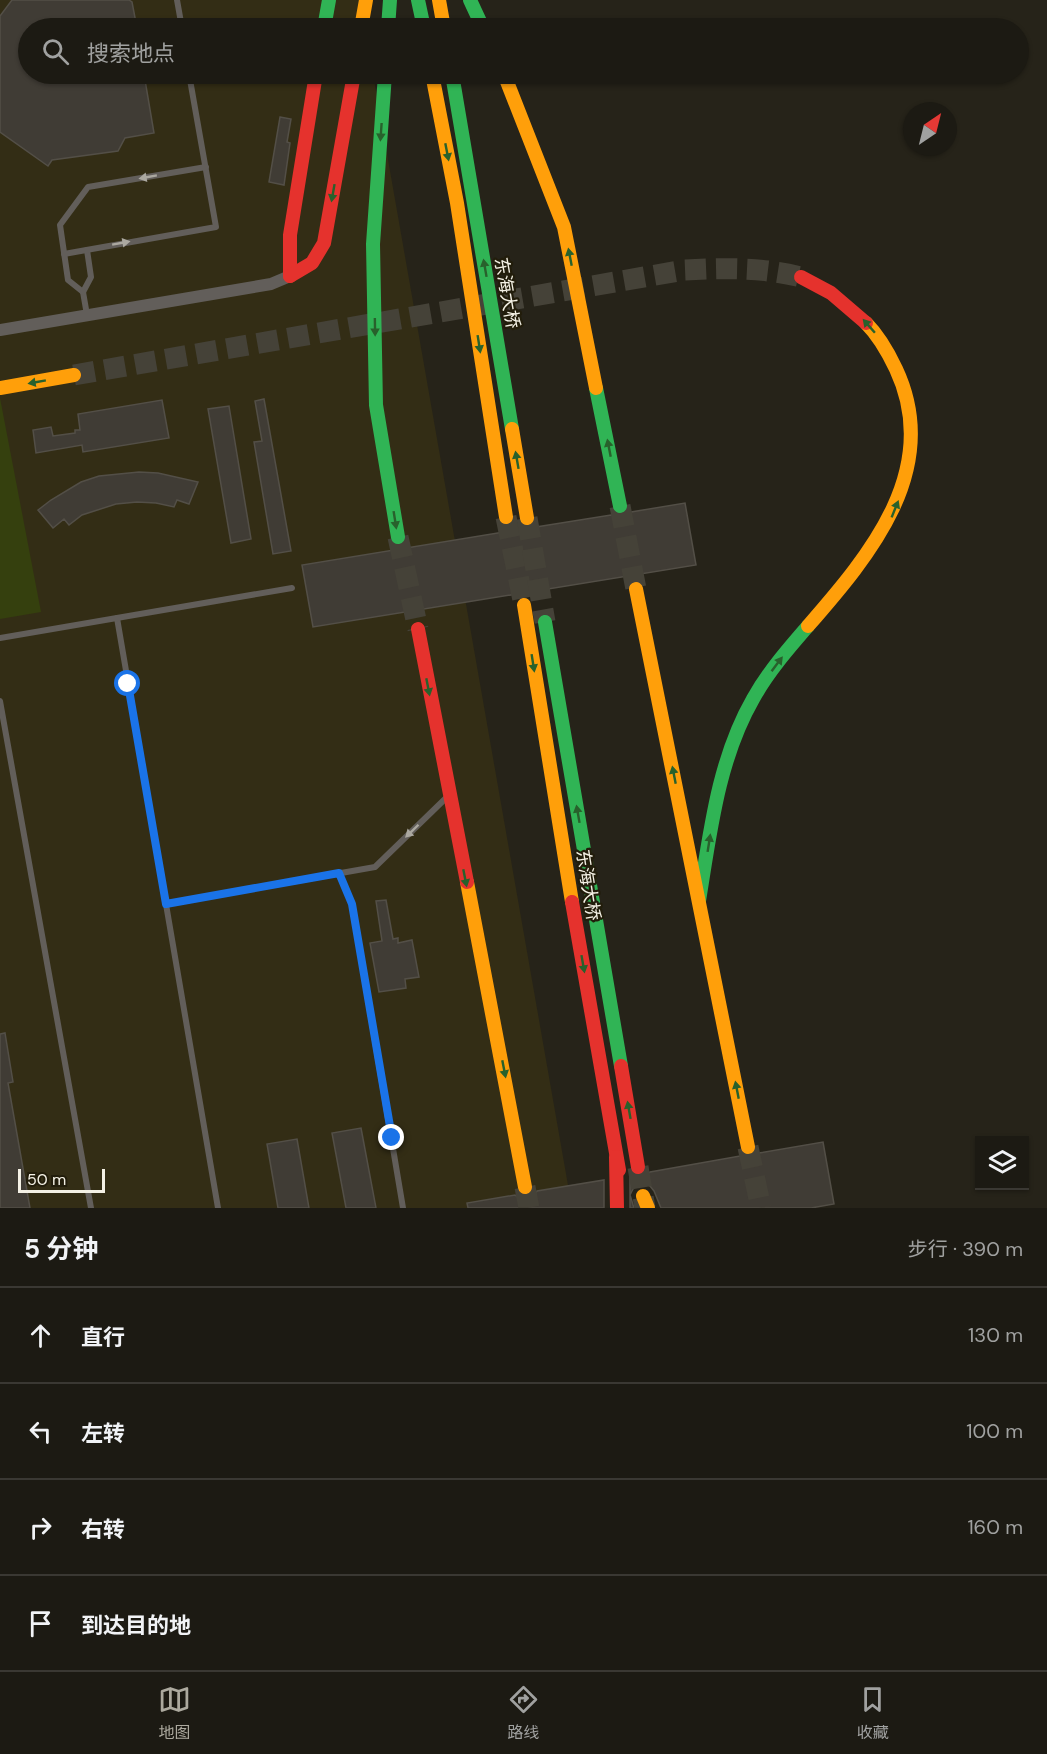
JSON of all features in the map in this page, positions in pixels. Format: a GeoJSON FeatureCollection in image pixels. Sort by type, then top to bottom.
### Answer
{"type":"FeatureCollection","features":[{"type":"Feature","properties":{"kind":"main road"},"geometry":{"type":"LineString","coordinates":[[326,18],[329,0]]}},
{"type":"Feature","properties":{"kind":"main road"},"geometry":{"type":"LineString","coordinates":[[363,18],[366,0]]}},
{"type":"Feature","properties":{"kind":"main road"},"geometry":{"type":"LineString","coordinates":[[389,18],[390,0]]}},
{"type":"Feature","properties":{"kind":"main road"},"geometry":{"type":"LineString","coordinates":[[418,0],[421,18]]}},
{"type":"Feature","properties":{"kind":"main road"},"geometry":{"type":"LineString","coordinates":[[439,0],[442,18]]}},
{"type":"Feature","properties":{"kind":"main road"},"geometry":{"type":"LineString","coordinates":[[470,0],[478,18]]}},
{"type":"Feature","properties":{"kind":"main road"},"geometry":{"type":"LineString","coordinates":[[290,276],[290,235],[314,84]]}},
{"type":"Feature","properties":{"kind":"main road"},"geometry":{"type":"LineString","coordinates":[[290,276],[312,263],[324,243],[352,84]]}},
{"type":"Feature","properties":{"kind":"main road"},"geometry":{"type":"LineString","coordinates":[[384,84],[373,244],[376,405],[398,537]]}},
{"type":"Feature","properties":{"kind":"main road","name":"东海大桥"},"geometry":{"type":"LineString","coordinates":[[434,84],[457,203],[506,517]]}},
{"type":"Feature","properties":{"kind":"main road","name":"东海大桥"},"geometry":{"type":"LineString","coordinates":[[454,84],[527,518]]}},
{"type":"Feature","properties":{"kind":"main road"},"geometry":{"type":"LineString","coordinates":[[508,84],[564,227],[620,506]]}},
{"type":"Feature","properties":{"kind":"main road"},"geometry":{"type":"LineString","coordinates":[[699,901],[714,813],[727,757],[748,707],[774,668],[867,556],[889,522],[903,489],[910,457],[911,429],[907,397],[893,361],[878,336],[857,312],[836,295],[801,278]]}},
{"type":"Feature","properties":{"kind":"main road"},"geometry":{"type":"LineString","coordinates":[[0,388],[74,375]]}},
{"type":"Feature","properties":{"kind":"main road"},"geometry":{"type":"LineString","coordinates":[[636,589],[748,1147]]}},
{"type":"Feature","properties":{"kind":"main road","name":"东海大桥"},"geometry":{"type":"LineString","coordinates":[[524,605],[619,1170]]}},
{"type":"Feature","properties":{"kind":"main road","name":"东海大桥"},"geometry":{"type":"LineString","coordinates":[[545,622],[638,1167]]}},
{"type":"Feature","properties":{"kind":"main road"},"geometry":{"type":"LineString","coordinates":[[418,629],[506,1077],[525,1186]]}},
{"type":"Feature","properties":{"kind":"main road"},"geometry":{"type":"LineString","coordinates":[[616,1153],[617,1208]]}},
{"type":"Feature","properties":{"kind":"street"},"geometry":{"type":"LineString","coordinates":[[0,330],[271,284],[290,276]]}},
{"type":"Feature","properties":{"kind":"lane"},"geometry":{"type":"LineString","coordinates":[[177,0],[180,18]]}},
{"type":"Feature","properties":{"kind":"lane"},"geometry":{"type":"LineString","coordinates":[[64,254],[216,227],[191,84]]}},
{"type":"Feature","properties":{"kind":"lane"},"geometry":{"type":"LineString","coordinates":[[83,292],[68,280],[60,225],[88,187],[206,167]]}},
{"type":"Feature","properties":{"kind":"lane"},"geometry":{"type":"LineString","coordinates":[[87,250],[91,277],[83,292],[87,315]]}},
{"type":"Feature","properties":{"kind":"lane"},"geometry":{"type":"LineString","coordinates":[[0,638],[292,588]]}},
{"type":"Feature","properties":{"kind":"lane"},"geometry":{"type":"LineString","coordinates":[[117,618],[218,1208]]}},
{"type":"Feature","properties":{"kind":"lane"},"geometry":{"type":"LineString","coordinates":[[0,701],[92,1208]]}},
{"type":"Feature","properties":{"kind":"lane"},"geometry":{"type":"LineString","coordinates":[[166,904],[375,867],[449,795]]}},
{"type":"Feature","properties":{"kind":"lane"},"geometry":{"type":"LineString","coordinates":[[339,873],[352,904],[403,1208]]}},
{"type":"Feature","properties":{"kind":"shaded area"},"geometry":{"type":"Polygon","coordinates":[[[0,0],[360,0],[363,18],[18,18],[18,84],[375,84],[572,1208],[0,1208],[0,0]]]}},
{"type":"Feature","properties":{"kind":"green space"},"geometry":{"type":"Polygon","coordinates":[[[0,398],[41,612],[0,619],[0,398]]]}},
{"type":"Feature","properties":{"kind":"building"},"geometry":{"type":"Polygon","coordinates":[[[12,0],[129,0],[132,2],[135,18],[18,18],[18,84],[146,84],[154,133],[125,138],[118,151],[52,160],[48,166],[0,132],[0,16],[12,0]]]}},
{"type":"Feature","properties":{"kind":"building"},"geometry":{"type":"Polygon","coordinates":[[[280,117],[291,119],[284,185],[269,182],[280,117]]]}},
{"type":"Feature","properties":{"kind":"building"},"geometry":{"type":"Polygon","coordinates":[[[264,399],[291,551],[273,554],[254,442],[262,441],[255,401],[264,399]]]}},
{"type":"Feature","properties":{"kind":"building"},"geometry":{"type":"Polygon","coordinates":[[[162,400],[169,438],[83,452],[82,445],[36,453],[33,430],[51,427],[53,436],[75,433],[75,430],[80,430],[78,414],[162,400]]]}},
{"type":"Feature","properties":{"kind":"building"},"geometry":{"type":"Polygon","coordinates":[[[229,406],[251,539],[231,543],[208,409],[229,406]]]}},
{"type":"Feature","properties":{"kind":"building"},"geometry":{"type":"Polygon","coordinates":[[[139,472],[158,473],[198,482],[189,504],[177,500],[174,507],[137,502],[116,504],[82,515],[69,525],[64,519],[53,528],[38,510],[81,482],[99,476],[139,472]]]}},
{"type":"Feature","properties":{"kind":"building"},"geometry":{"type":"Polygon","coordinates":[[[685,503],[696,565],[313,627],[302,565],[522,529],[529,531],[536,527],[611,515],[622,519],[631,512],[685,503]]]}},
{"type":"Feature","properties":{"kind":"building"},"geometry":{"type":"Polygon","coordinates":[[[386,900],[393,939],[398,938],[398,943],[412,940],[419,977],[405,979],[406,988],[379,992],[370,943],[382,941],[376,901],[386,900]]]}},
{"type":"Feature","properties":{"kind":"building"},"geometry":{"type":"Polygon","coordinates":[[[5,1033],[13,1082],[8,1083],[30,1208],[0,1208],[0,1034],[5,1033]]]}},
{"type":"Feature","properties":{"kind":"building"},"geometry":{"type":"Polygon","coordinates":[[[361,1128],[376,1208],[346,1208],[332,1133],[361,1128]]]}},
{"type":"Feature","properties":{"kind":"building"},"geometry":{"type":"Polygon","coordinates":[[[297,1139],[309,1208],[278,1208],[267,1144],[297,1139]]]}},
{"type":"Feature","properties":{"kind":"building"},"geometry":{"type":"Polygon","coordinates":[[[823,1142],[834,1204],[811,1208],[661,1208],[654,1191],[644,1183],[633,1189],[630,1195],[630,1176],[641,1179],[650,1172],[740,1156],[750,1160],[759,1153],[823,1142]]]}},
{"type":"Feature","properties":{"kind":"building"},"geometry":{"type":"Polygon","coordinates":[[[604,1180],[604,1208],[468,1208],[467,1203],[515,1195],[527,1200],[537,1191],[604,1180]]]}},
{"type":"Feature","properties":{"kind":"building"},"geometry":{"type":"Polygon","coordinates":[[[630,1195],[634,1208],[630,1208],[630,1195]]]}},
{"type":"Feature","properties":{"kind":"tunnel"},"geometry":{"type":"LineString","coordinates":[[74,375],[685,270],[743,269],[771,271],[801,277]]}},
{"type":"Feature","properties":{"kind":"tunnel"},"geometry":{"type":"LineString","coordinates":[[620,506],[636,589]]}},
{"type":"Feature","properties":{"kind":"tunnel"},"geometry":{"type":"LineString","coordinates":[[506,517],[524,605]]}},
{"type":"Feature","properties":{"kind":"tunnel"},"geometry":{"type":"LineString","coordinates":[[527,518],[545,622]]}},
{"type":"Feature","properties":{"kind":"tunnel"},"geometry":{"type":"LineString","coordinates":[[398,537],[418,629]]}},
{"type":"Feature","properties":{"kind":"tunnel"},"geometry":{"type":"LineString","coordinates":[[748,1147],[761,1208]]}},
{"type":"Feature","properties":{"kind":"tunnel"},"geometry":{"type":"LineString","coordinates":[[638,1167],[645,1208]]}},
{"type":"Feature","properties":{"kind":"tunnel"},"geometry":{"type":"LineString","coordinates":[[525,1187],[529,1208]]}},
{"type":"Feature","properties":{"kind":"traffic: fast"},"geometry":{"type":"LineString","coordinates":[[326,18],[329,0]]}},
{"type":"Feature","properties":{"kind":"traffic: fast"},"geometry":{"type":"LineString","coordinates":[[389,18],[390,0]]}},
{"type":"Feature","properties":{"kind":"traffic: fast"},"geometry":{"type":"LineString","coordinates":[[418,0],[422,18]]}},
{"type":"Feature","properties":{"kind":"traffic: fast"},"geometry":{"type":"LineString","coordinates":[[470,0],[478,18]]}},
{"type":"Feature","properties":{"kind":"traffic: fast"},"geometry":{"type":"LineString","coordinates":[[384,84],[373,244],[376,405],[398,537]]}},
{"type":"Feature","properties":{"kind":"traffic: fast"},"geometry":{"type":"LineString","coordinates":[[454,84],[512,429]]}},
{"type":"Feature","properties":{"kind":"traffic: fast"},"geometry":{"type":"LineString","coordinates":[[596,388],[620,506]]}},
{"type":"Feature","properties":{"kind":"traffic: fast"},"geometry":{"type":"LineString","coordinates":[[545,622],[621,1066]]}},
{"type":"Feature","properties":{"kind":"traffic: fast"},"geometry":{"type":"LineString","coordinates":[[699,901],[717,797],[731,747],[741,722],[759,689],[808,626]]}},
{"type":"Feature","properties":{"kind":"traffic: slow"},"geometry":{"type":"LineString","coordinates":[[363,18],[366,0]]}},
{"type":"Feature","properties":{"kind":"traffic: slow"},"geometry":{"type":"LineString","coordinates":[[439,0],[442,18]]}},
{"type":"Feature","properties":{"kind":"traffic: slow"},"geometry":{"type":"LineString","coordinates":[[434,84],[457,203],[506,517]]}},
{"type":"Feature","properties":{"kind":"traffic: slow"},"geometry":{"type":"LineString","coordinates":[[508,84],[564,227],[596,388]]}},
{"type":"Feature","properties":{"kind":"traffic: slow"},"geometry":{"type":"LineString","coordinates":[[808,626],[855,570],[875,540],[893,508],[905,476],[911,441],[908,406],[893,363],[879,339],[866,323]]}},
{"type":"Feature","properties":{"kind":"traffic: slow"},"geometry":{"type":"LineString","coordinates":[[0,388],[74,375]]}},
{"type":"Feature","properties":{"kind":"traffic: slow"},"geometry":{"type":"LineString","coordinates":[[512,429],[527,518]]}},
{"type":"Feature","properties":{"kind":"traffic: slow"},"geometry":{"type":"LineString","coordinates":[[636,589],[748,1147]]}},
{"type":"Feature","properties":{"kind":"traffic: slow"},"geometry":{"type":"LineString","coordinates":[[524,605],[572,902]]}},
{"type":"Feature","properties":{"kind":"traffic: slow"},"geometry":{"type":"LineString","coordinates":[[467,882],[525,1187]]}},
{"type":"Feature","properties":{"kind":"traffic: slow"},"geometry":{"type":"LineString","coordinates":[[643,1196],[648,1208]]}},
{"type":"Feature","properties":{"kind":"traffic: jam"},"geometry":{"type":"LineString","coordinates":[[290,276],[290,235],[314,84]]}},
{"type":"Feature","properties":{"kind":"traffic: jam"},"geometry":{"type":"LineString","coordinates":[[290,276],[312,263],[324,243],[352,84]]}},
{"type":"Feature","properties":{"kind":"traffic: jam"},"geometry":{"type":"LineString","coordinates":[[801,277],[831,293],[866,323]]}},
{"type":"Feature","properties":{"kind":"traffic: jam"},"geometry":{"type":"LineString","coordinates":[[418,629],[467,882]]}},
{"type":"Feature","properties":{"kind":"traffic: jam"},"geometry":{"type":"LineString","coordinates":[[572,902],[619,1170]]}},
{"type":"Feature","properties":{"kind":"traffic: jam"},"geometry":{"type":"LineString","coordinates":[[621,1066],[638,1167]]}},
{"type":"Feature","properties":{"kind":"traffic: jam"},"geometry":{"type":"LineString","coordinates":[[616,1157],[617,1208]]}},
{"type":"Feature","properties":{"kind":"route"},"geometry":{"type":"LineString","coordinates":[[128,684],[166,904],[339,873],[352,904],[392,1138]]}}]}
